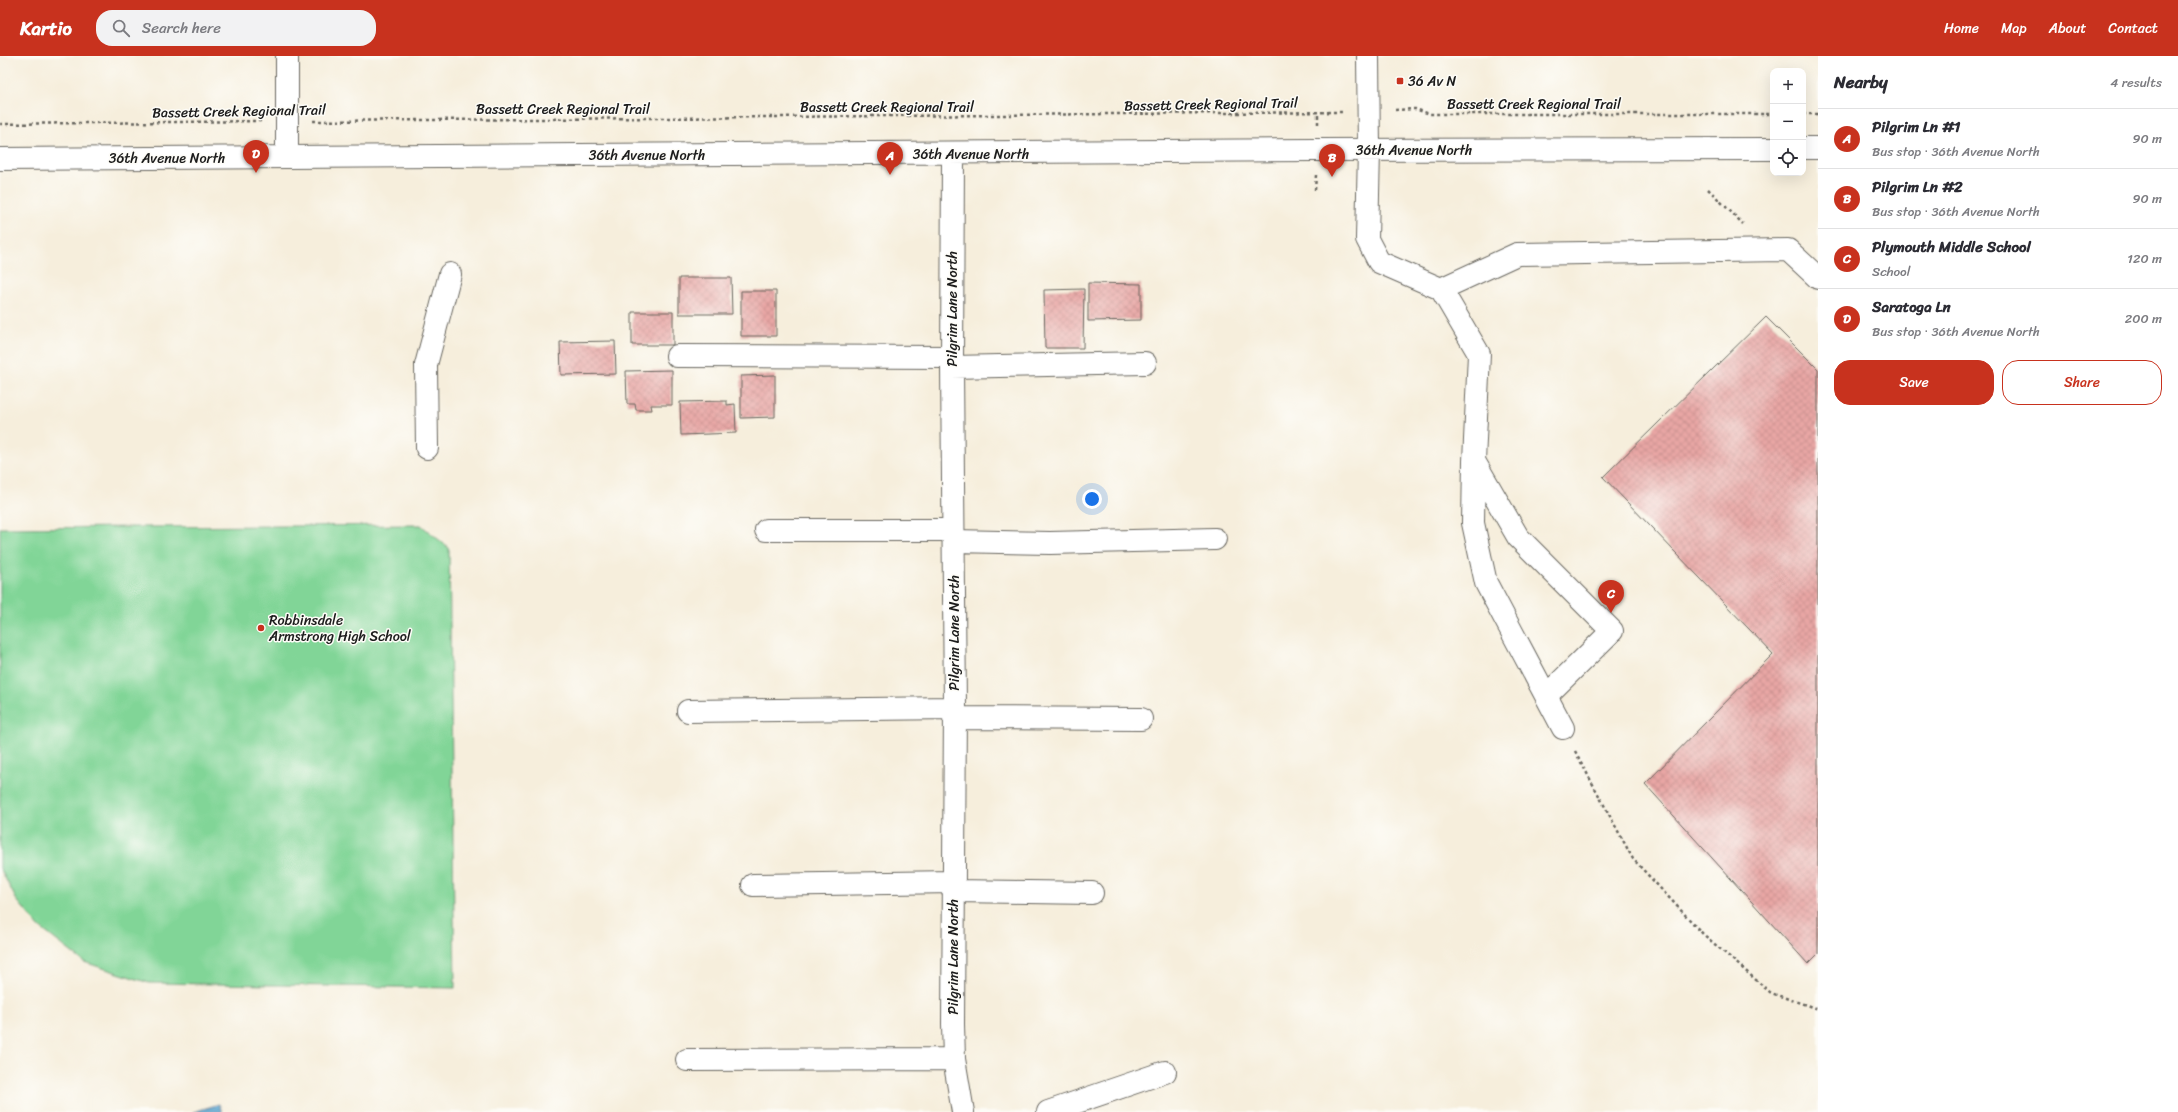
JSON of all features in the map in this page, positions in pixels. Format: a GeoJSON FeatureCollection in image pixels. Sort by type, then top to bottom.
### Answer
{"type":"FeatureCollection","features":[{"type":"Feature","properties":{"kind":"street"},"geometry":{"type":"LineString","coordinates":[[287,56],[287,157]]}},
{"type":"Feature","properties":{"kind":"street"},"geometry":{"type":"LineString","coordinates":[[1368,56],[1369,150],[1367,239],[1379,262],[1441,289],[1479,354],[1474,461],[1473,523],[1486,584],[1563,728]]}},
{"type":"Feature","properties":{"kind":"street"},"geometry":{"type":"LineString","coordinates":[[1806,148],[1818,148]]}},
{"type":"Feature","properties":{"kind":"street","name":"36th Avenue North"},"geometry":{"type":"LineString","coordinates":[[0,159],[953,154],[1369,150],[1770,149]]}},
{"type":"Feature","properties":{"kind":"street","name":"Pilgrim Lane North"},"geometry":{"type":"LineString","coordinates":[[953,154],[952,362],[954,535],[954,1059],[963,1112]]}},
{"type":"Feature","properties":{"kind":"street"},"geometry":{"type":"LineString","coordinates":[[1441,289],[1517,254],[1788,250],[1818,278]]}},
{"type":"Feature","properties":{"kind":"street"},"geometry":{"type":"LineString","coordinates":[[428,448],[426,365],[450,274]]}},
{"type":"Feature","properties":{"kind":"street"},"geometry":{"type":"LineString","coordinates":[[677,356],[952,362],[1145,363]]}},
{"type":"Feature","properties":{"kind":"street"},"geometry":{"type":"LineString","coordinates":[[1474,461],[1518,537],[1612,631],[1546,696]]}},
{"type":"Feature","properties":{"kind":"street"},"geometry":{"type":"LineString","coordinates":[[766,530],[954,535],[1050,543],[1216,539]]}},
{"type":"Feature","properties":{"kind":"street"},"geometry":{"type":"LineString","coordinates":[[688,711],[954,713],[1141,719]]}},
{"type":"Feature","properties":{"kind":"street"},"geometry":{"type":"LineString","coordinates":[[753,885],[954,887],[1092,893]]}},
{"type":"Feature","properties":{"kind":"street"},"geometry":{"type":"LineString","coordinates":[[687,1060],[954,1059]]}},
{"type":"Feature","properties":{"kind":"street"},"geometry":{"type":"LineString","coordinates":[[1048,1112],[1165,1072]]}},
{"type":"Feature","properties":{"kind":"path","name":"Bassett Creek Regional Trail"},"geometry":{"type":"LineString","coordinates":[[0,124],[1368,112],[1416,108],[1430,114],[1770,114]]}},
{"type":"Feature","properties":{"kind":"path"},"geometry":{"type":"LineString","coordinates":[[1806,114],[1818,114]]}},
{"type":"Feature","properties":{"kind":"path"},"geometry":{"type":"LineString","coordinates":[[1563,728],[1634,859],[1703,934],[1771,993],[1818,1009]]}},
{"type":"Feature","properties":{"kind":"green space"},"geometry":{"type":"Polygon","coordinates":[[[421,525],[449,548],[455,988],[149,983],[84,962],[39,927],[16,899],[0,868],[0,528],[421,525]]]}},
{"type":"Feature","properties":{"kind":"water"},"geometry":{"type":"Polygon","coordinates":[[[219,1104],[222,1112],[193,1112],[219,1104]]]}},
{"type":"Feature","properties":{"kind":"building"},"geometry":{"type":"Polygon","coordinates":[[[679,278],[731,278],[732,314],[679,314],[679,278]]]}},
{"type":"Feature","properties":{"kind":"building"},"geometry":{"type":"Polygon","coordinates":[[[1088,283],[1141,284],[1141,320],[1088,321],[1088,283]]]}},
{"type":"Feature","properties":{"kind":"building"},"geometry":{"type":"Polygon","coordinates":[[[1084,289],[1083,348],[1045,348],[1044,290],[1084,289]]]}},
{"type":"Feature","properties":{"kind":"building"},"geometry":{"type":"Polygon","coordinates":[[[741,291],[776,291],[776,336],[741,336],[741,291]]]}},
{"type":"Feature","properties":{"kind":"building"},"geometry":{"type":"Polygon","coordinates":[[[632,312],[673,312],[673,345],[632,345],[632,312]]]}},
{"type":"Feature","properties":{"kind":"building"},"geometry":{"type":"Polygon","coordinates":[[[1766,317],[1818,369],[1818,954],[1808,964],[1645,784],[1773,654],[1603,477],[1766,317]]]}},
{"type":"Feature","properties":{"kind":"building"},"geometry":{"type":"Polygon","coordinates":[[[615,341],[616,374],[561,375],[560,342],[615,341]]]}},
{"type":"Feature","properties":{"kind":"building"},"geometry":{"type":"Polygon","coordinates":[[[672,370],[672,405],[651,405],[652,410],[636,410],[635,404],[627,404],[626,371],[672,370]]]}},
{"type":"Feature","properties":{"kind":"building"},"geometry":{"type":"Polygon","coordinates":[[[775,375],[775,417],[741,418],[741,376],[775,375]]]}},
{"type":"Feature","properties":{"kind":"building"},"geometry":{"type":"Polygon","coordinates":[[[727,401],[727,405],[735,404],[736,433],[681,435],[680,402],[727,401]]]}},
{"type":"Feature","properties":{"kind":"place","name":"36 Av N"},"geometry":{"type":"Point","coordinates":[1400,81]}},
{"type":"Feature","properties":{"kind":"place","name":"Saratoga Ln"},"geometry":{"type":"Point","coordinates":[256,173]}},
{"type":"Feature","properties":{"kind":"place","name":"Pilgrim Ln #1"},"geometry":{"type":"Point","coordinates":[890,175]}},
{"type":"Feature","properties":{"kind":"place","name":"Pilgrim Ln #2"},"geometry":{"type":"Point","coordinates":[1332,177]}},
{"type":"Feature","properties":{"kind":"place","name":"Plymouth Middle School"},"geometry":{"type":"Point","coordinates":[1611,613]}},
{"type":"Feature","properties":{"kind":"place","name":"Robbinsdale Armstrong High School"},"geometry":{"type":"Point","coordinates":[261,628]}}]}
